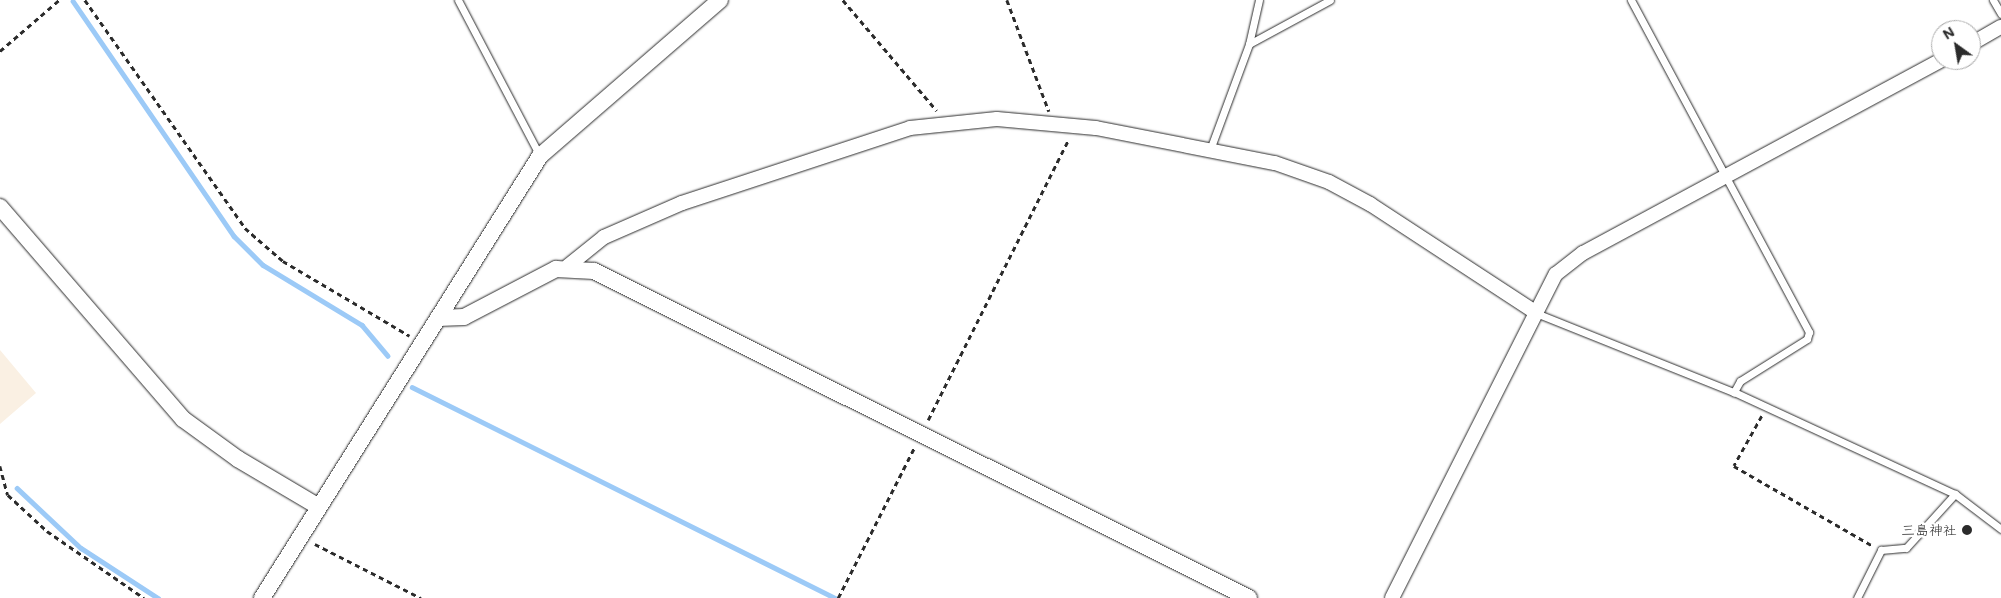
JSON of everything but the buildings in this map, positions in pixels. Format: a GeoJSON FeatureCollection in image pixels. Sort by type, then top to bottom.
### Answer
{"type":"FeatureCollection","features":[{"type":"Feature","properties":{"kind":"street"},"geometry":{"type":"LineString","coordinates":[[262,598],[540,156],[720,0]]}},
{"type":"Feature","properties":{"kind":"street"},"geometry":{"type":"LineString","coordinates":[[1981,38],[2001,27]]}},
{"type":"Feature","properties":{"kind":"street"},"geometry":{"type":"LineString","coordinates":[[1392,598],[1535,312],[1556,274],[1575,258],[1931,65]]}},
{"type":"Feature","properties":{"kind":"street"},"geometry":{"type":"LineString","coordinates":[[438,318],[464,318],[556,269],[568,266],[604,237],[682,203],[942,122],[997,119],[1052,123],[1211,147],[1275,163],[1328,182],[1535,312]]}},
{"type":"Feature","properties":{"kind":"street"},"geometry":{"type":"LineString","coordinates":[[0,207],[183,419],[238,459],[319,507]]}},
{"type":"Feature","properties":{"kind":"street"},"geometry":{"type":"LineString","coordinates":[[568,266],[603,275],[823,382],[920,437],[1249,598]]}},
{"type":"Feature","properties":{"kind":"lane"},"geometry":{"type":"LineString","coordinates":[[458,0],[540,156]]}},
{"type":"Feature","properties":{"kind":"lane"},"geometry":{"type":"LineString","coordinates":[[1211,147],[1249,44],[1260,0]]}},
{"type":"Feature","properties":{"kind":"lane"},"geometry":{"type":"LineString","coordinates":[[1249,44],[1330,0]]}},
{"type":"Feature","properties":{"kind":"lane"},"geometry":{"type":"LineString","coordinates":[[1630,0],[1727,175],[1809,332],[1807,339],[1740,381],[1734,392]]}},
{"type":"Feature","properties":{"kind":"lane"},"geometry":{"type":"LineString","coordinates":[[1994,0],[2001,14]]}},
{"type":"Feature","properties":{"kind":"lane"},"geometry":{"type":"LineString","coordinates":[[1535,312],[1734,392],[1765,410],[1955,494],[2001,529]]}},
{"type":"Feature","properties":{"kind":"lane"},"geometry":{"type":"LineString","coordinates":[[1857,598],[1881,550],[1906,548],[1955,494]]}},
{"type":"Feature","properties":{"kind":"path"},"geometry":{"type":"LineString","coordinates":[[0,51],[59,0]]}},
{"type":"Feature","properties":{"kind":"path"},"geometry":{"type":"LineString","coordinates":[[85,0],[245,228],[283,262],[421,343]]}},
{"type":"Feature","properties":{"kind":"path"},"geometry":{"type":"LineString","coordinates":[[843,0],[932,100],[942,122]]}},
{"type":"Feature","properties":{"kind":"path"},"geometry":{"type":"LineString","coordinates":[[1007,0],[1052,123]]}},
{"type":"Feature","properties":{"kind":"path"},"geometry":{"type":"LineString","coordinates":[[838,598],[1074,126]]}},
{"type":"Feature","properties":{"kind":"path"},"geometry":{"type":"LineString","coordinates":[[1765,410],[1734,466],[1881,550]]}},
{"type":"Feature","properties":{"kind":"path"},"geometry":{"type":"LineString","coordinates":[[0,466],[4,488],[67,547],[144,598]]}},
{"type":"Feature","properties":{"kind":"path"},"geometry":{"type":"LineString","coordinates":[[0,489],[4,488]]}},
{"type":"Feature","properties":{"kind":"path"},"geometry":{"type":"LineString","coordinates":[[300,537],[421,598]]}},
{"type":"Feature","properties":{"kind":"shaded area"},"geometry":{"type":"Polygon","coordinates":[[[0,350],[36,393],[0,424],[0,350]]]}},
{"type":"Feature","properties":{"kind":"waterway"},"geometry":{"type":"LineString","coordinates":[[73,1],[234,236],[263,265],[362,325],[388,356]]}},
{"type":"Feature","properties":{"kind":"waterway"},"geometry":{"type":"LineString","coordinates":[[412,387],[836,598]]}},
{"type":"Feature","properties":{"kind":"waterway"},"geometry":{"type":"LineString","coordinates":[[17,488],[81,548],[158,598]]}},
{"type":"Feature","properties":{"kind":"place","name":"三島神社"},"geometry":{"type":"Point","coordinates":[1967,530]}}]}
